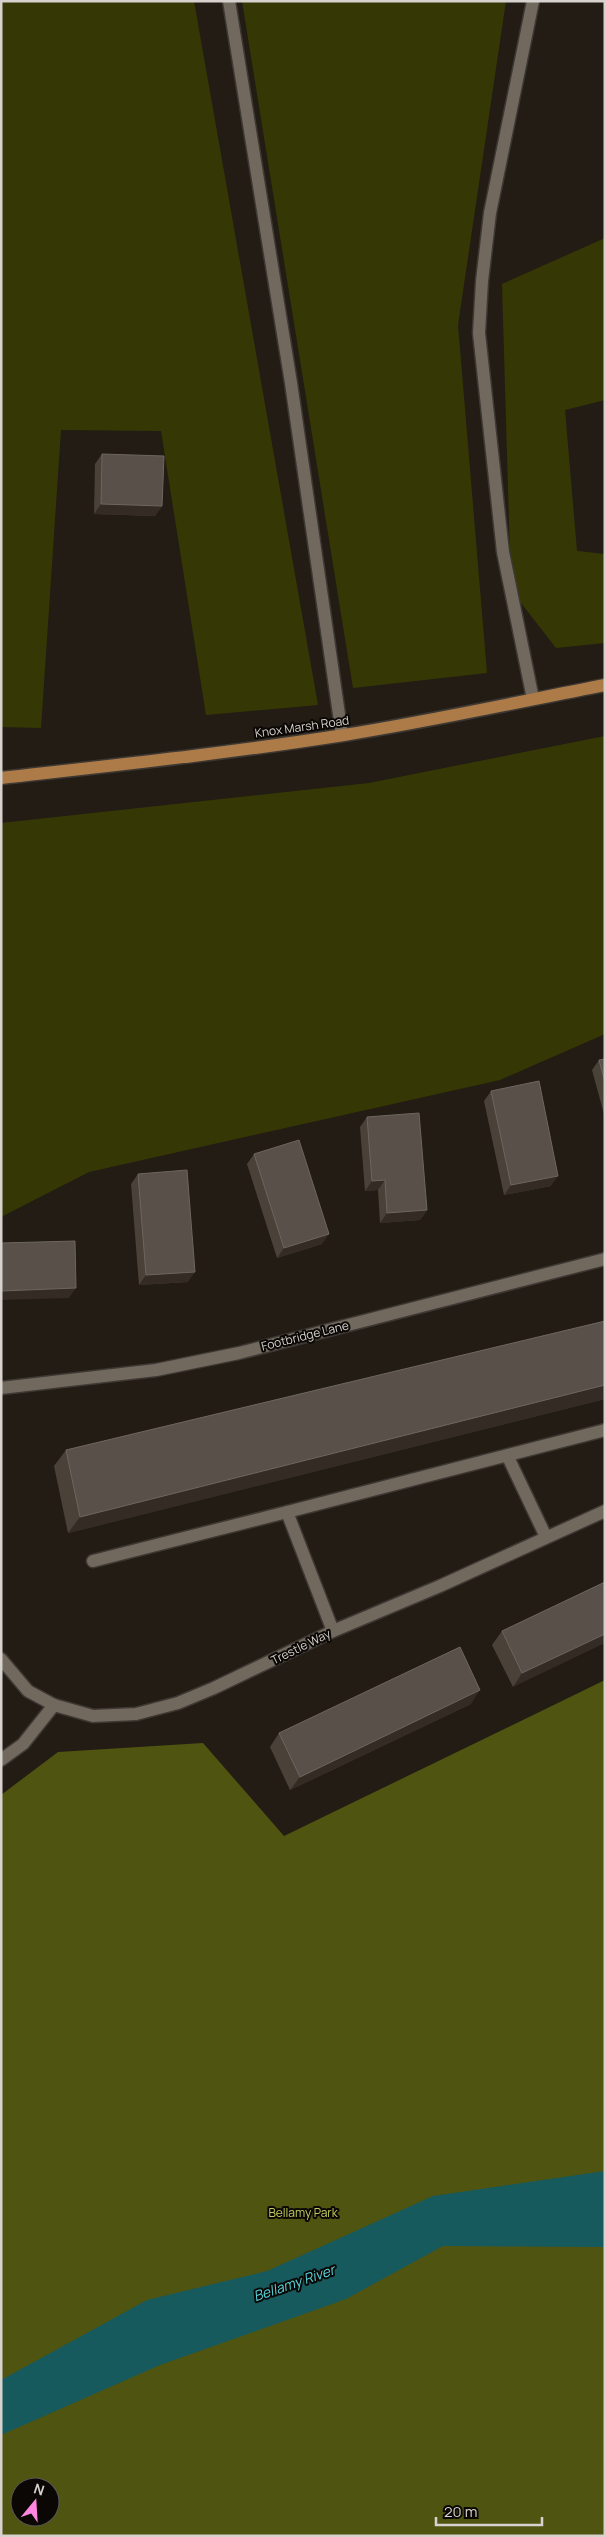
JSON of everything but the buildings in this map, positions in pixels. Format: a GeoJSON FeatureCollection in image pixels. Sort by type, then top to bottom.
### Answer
{"type":"FeatureCollection","features":[{"type":"Feature","properties":{"kind":"main road","name":"Knox Marsh Road"},"geometry":{"type":"LineString","coordinates":[[1,778],[132,764],[342,735],[431,720],[605,685]]}},
{"type":"Feature","properties":{"kind":"street"},"geometry":{"type":"LineString","coordinates":[[229,1],[291,383],[342,735]]}},
{"type":"Feature","properties":{"kind":"street"},"geometry":{"type":"LineString","coordinates":[[533,1],[490,213],[478,333],[503,552],[533,699]]}},
{"type":"Feature","properties":{"kind":"street","name":"Footbridge Lane"},"geometry":{"type":"LineString","coordinates":[[1,1388],[156,1370],[229,1355],[605,1259]]}},
{"type":"Feature","properties":{"kind":"street"},"geometry":{"type":"LineString","coordinates":[[93,1561],[508,1457],[605,1430]]}},
{"type":"Feature","properties":{"kind":"street"},"geometry":{"type":"LineString","coordinates":[[508,1457],[546,1538]]}},
{"type":"Feature","properties":{"kind":"street","name":"Trestle Way"},"geometry":{"type":"LineString","coordinates":[[1,1659],[28,1691],[54,1705],[93,1716],[136,1714],[178,1703],[214,1688],[333,1631],[605,1511]]}},
{"type":"Feature","properties":{"kind":"street"},"geometry":{"type":"LineString","coordinates":[[287,1512],[333,1631]]}},
{"type":"Feature","properties":{"kind":"street"},"geometry":{"type":"LineString","coordinates":[[1,1760],[23,1744],[54,1705]]}},
{"type":"Feature","properties":{"kind":"shaded area"},"geometry":{"type":"Polygon","coordinates":[[[1,1],[194,1],[318,705],[206,715],[161,431],[61,430],[41,728],[1,727],[1,1]]]}},
{"type":"Feature","properties":{"kind":"shaded area"},"geometry":{"type":"Polygon","coordinates":[[[242,1],[506,1],[458,325],[487,673],[353,688],[242,1]]]}},
{"type":"Feature","properties":{"kind":"shaded area"},"geometry":{"type":"Polygon","coordinates":[[[605,238],[605,400],[565,410],[577,551],[605,554],[605,643],[556,648],[511,590],[502,284],[605,238]]]}},
{"type":"Feature","properties":{"kind":"shaded area"},"geometry":{"type":"Polygon","coordinates":[[[605,736],[605,1034],[500,1080],[89,1172],[1,1217],[1,823],[369,783],[605,736]]]}},
{"type":"Feature","properties":{"kind":"green space","name":"Bellamy Park"},"geometry":{"type":"Polygon","coordinates":[[[605,1680],[605,2536],[1,2536],[1,1795],[58,1752],[203,1743],[284,1836],[605,1680]]]}},
{"type":"Feature","properties":{"kind":"water","name":"Bellamy River"},"geometry":{"type":"Polygon","coordinates":[[[605,2171],[605,2247],[443,2246],[346,2299],[160,2365],[1,2435],[1,2380],[147,2300],[267,2271],[433,2196],[605,2171]]]}}]}
